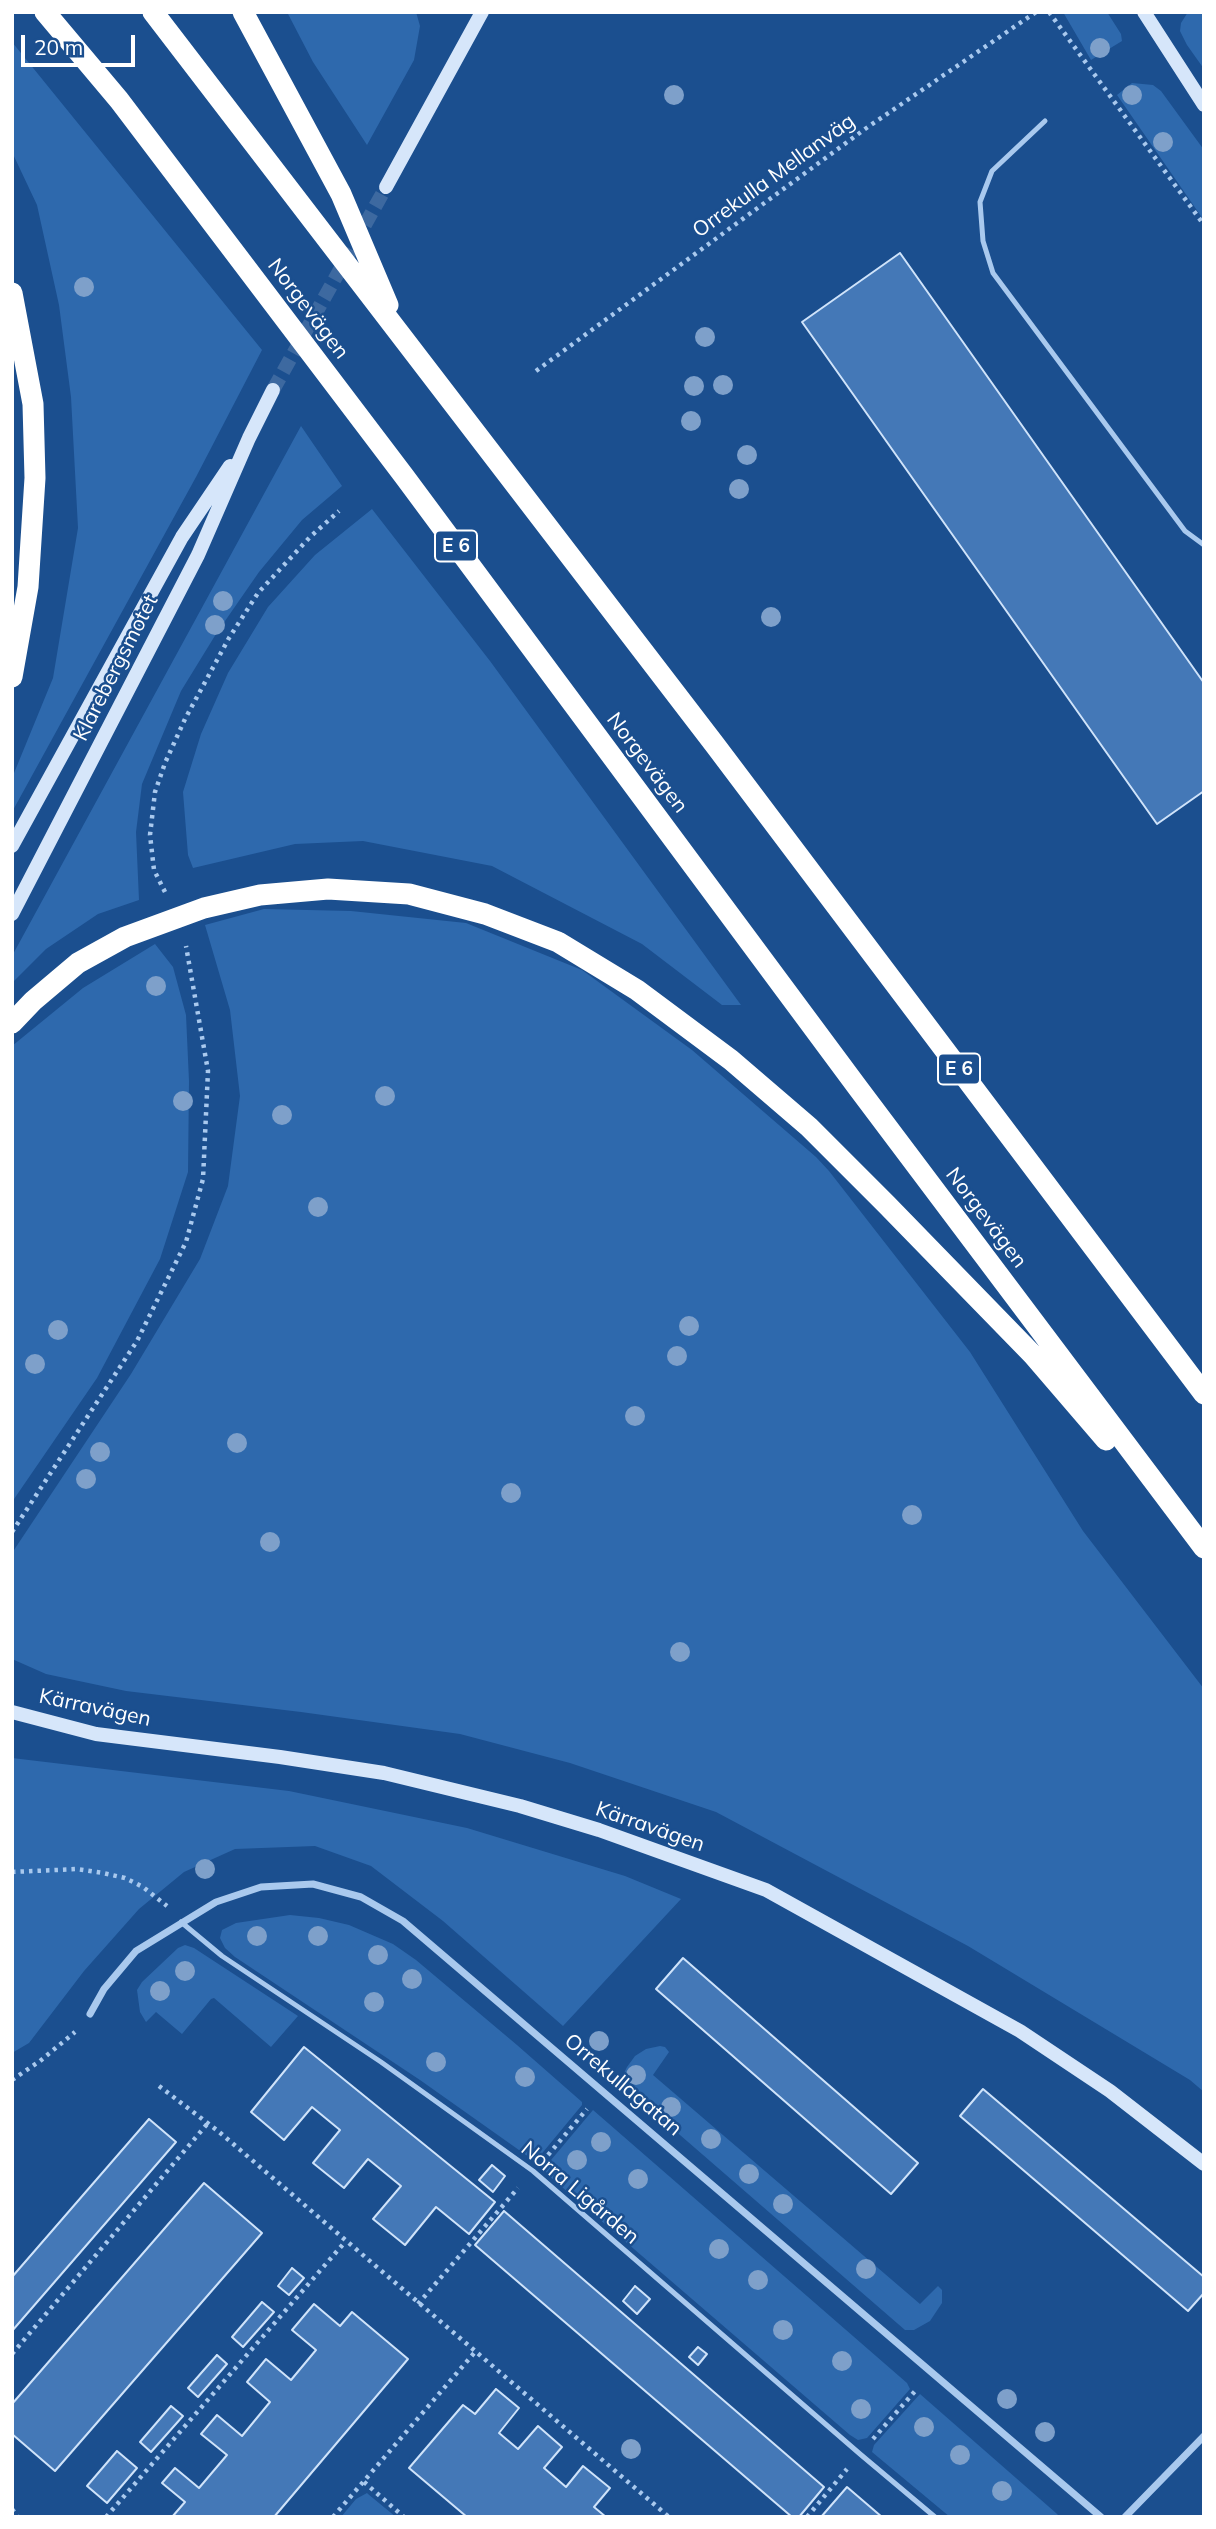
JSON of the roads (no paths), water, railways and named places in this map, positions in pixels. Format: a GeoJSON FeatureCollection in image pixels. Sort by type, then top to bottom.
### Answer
{"type":"FeatureCollection","features":[{"type":"Feature","properties":{"kind":"highway","name":"Norgevägen"},"geometry":{"type":"LineString","coordinates":[[45,12],[119,100],[404,476],[1204,1550]]}},
{"type":"Feature","properties":{"kind":"highway","name":"E 6"},"geometry":{"type":"LineString","coordinates":[[153,12],[715,744],[1204,1394]]}},
{"type":"Feature","properties":{"kind":"highway"},"geometry":{"type":"LineString","coordinates":[[243,12],[341,194],[401,334]]}},
{"type":"Feature","properties":{"kind":"highway"},"geometry":{"type":"LineString","coordinates":[[12,293],[33,404],[35,478],[28,587],[12,677]]}},
{"type":"Feature","properties":{"kind":"highway"},"geometry":{"type":"LineString","coordinates":[[12,1023],[33,1001],[78,963],[125,937],[204,908],[260,895],[328,889],[409,894],[485,914],[558,942],[638,990],[731,1060],[809,1127],[1033,1355],[1204,1550]]}},
{"type":"Feature","properties":{"kind":"street"},"geometry":{"type":"LineString","coordinates":[[386,187],[482,12]]}},
{"type":"Feature","properties":{"kind":"street"},"geometry":{"type":"LineString","coordinates":[[1144,12],[1204,105]]}},
{"type":"Feature","properties":{"kind":"street","name":"Klarebergsmotet"},"geometry":{"type":"LineString","coordinates":[[12,914],[198,555],[273,390]]}},
{"type":"Feature","properties":{"kind":"street","name":"Klarebergsmotet"},"geometry":{"type":"LineString","coordinates":[[12,846],[182,537],[249,438]]}},
{"type":"Feature","properties":{"kind":"street","name":"Kärravägen"},"geometry":{"type":"LineString","coordinates":[[12,1712],[96,1734],[280,1757],[411,1780],[547,1814],[765,1890],[1020,2031],[1110,2091],[1204,2164]]}},
{"type":"Feature","properties":{"kind":"street","name":"Orrekullagatan"},"geometry":{"type":"LineString","coordinates":[[90,2014],[104,1989],[136,1951],[216,1902],[261,1887],[313,1884],[361,1898],[403,1922],[1101,2517]]}},
{"type":"Feature","properties":{"kind":"street"},"geometry":{"type":"LineString","coordinates":[[1125,2517],[1204,2436]]}},
{"type":"Feature","properties":{"kind":"lane"},"geometry":{"type":"LineString","coordinates":[[1045,121],[992,171],[980,202],[983,241],[993,273],[1185,531],[1204,545]]}},
{"type":"Feature","properties":{"kind":"lane","name":"Norra Ligården"},"geometry":{"type":"LineString","coordinates":[[181,1922],[222,1956],[381,2062],[533,2171],[935,2517]]}},
{"type":"Feature","properties":{"kind":"tunnel"},"geometry":{"type":"LineString","coordinates":[[273,390],[386,187]]}}]}
